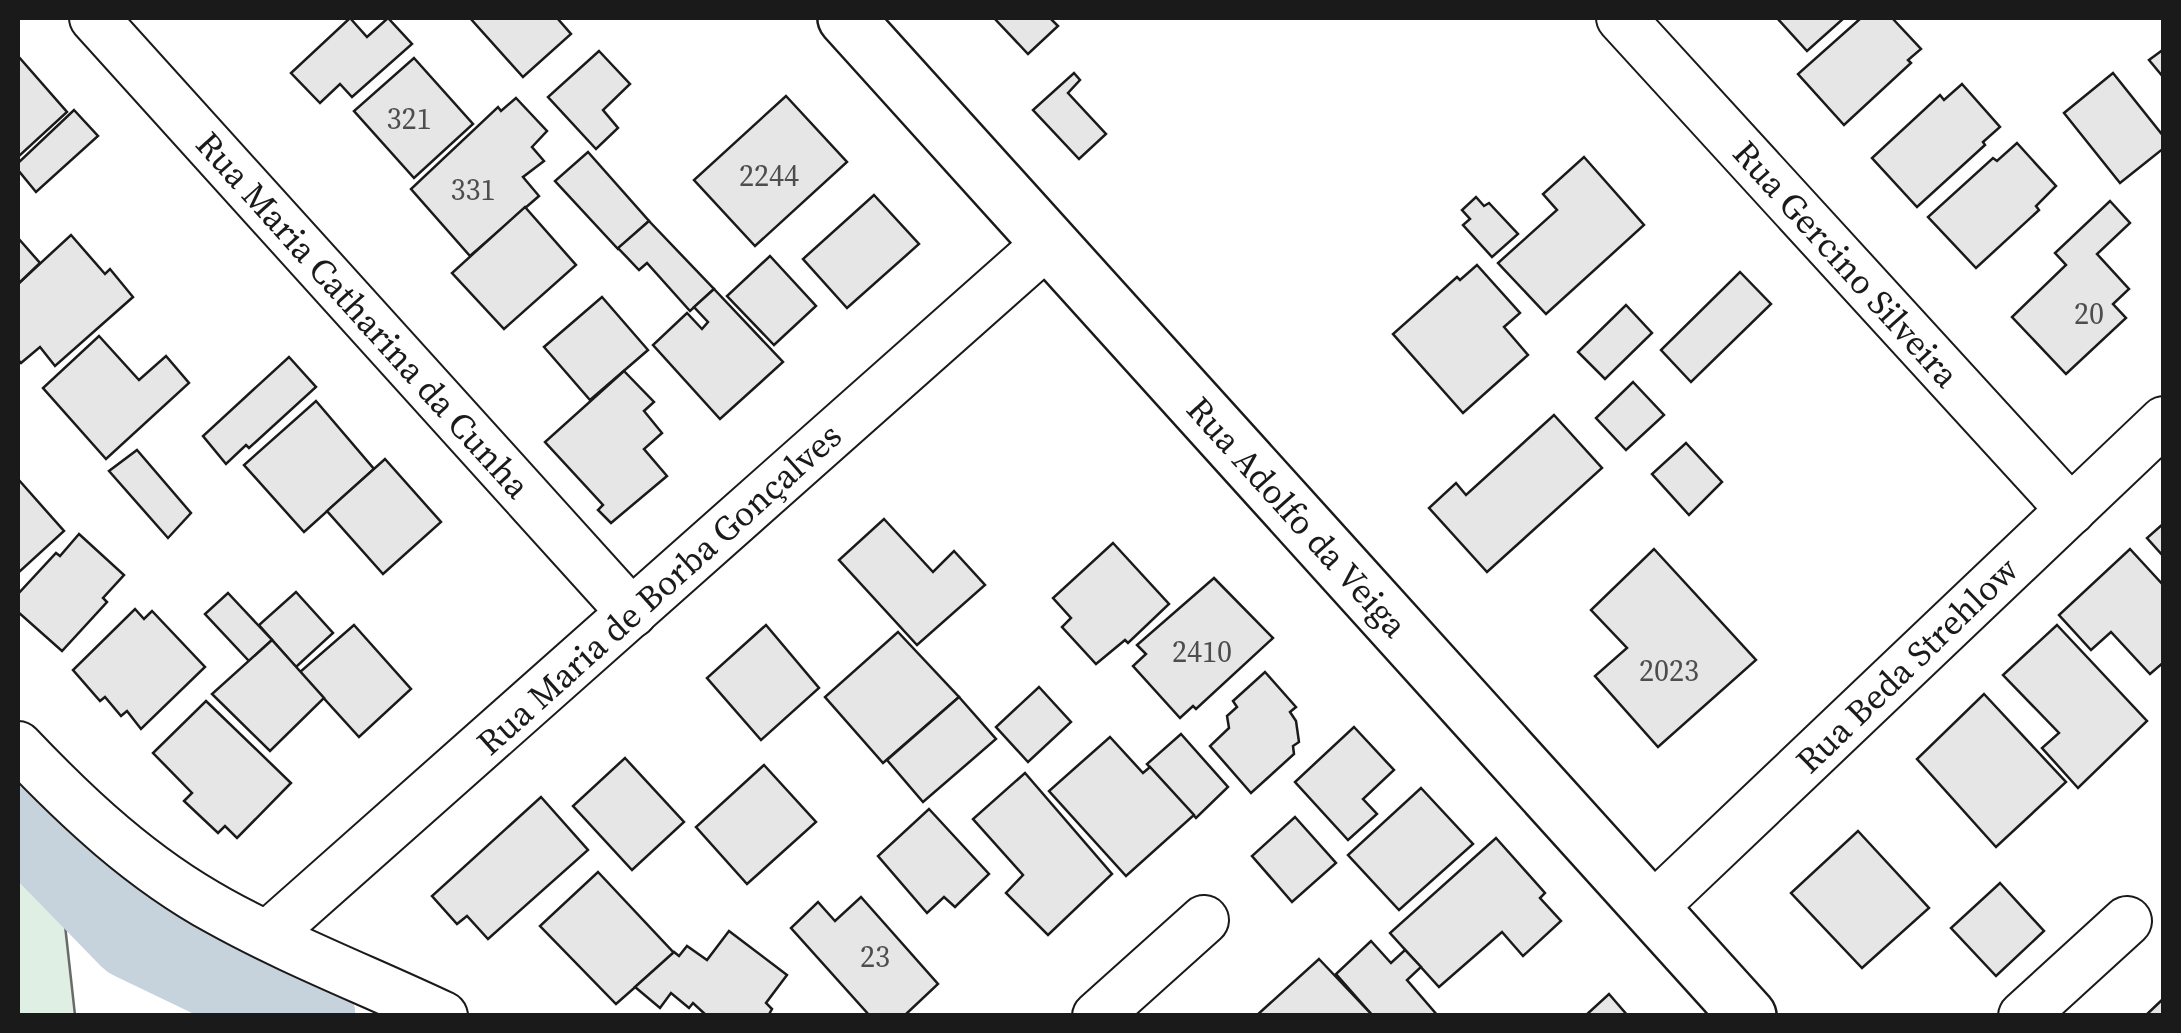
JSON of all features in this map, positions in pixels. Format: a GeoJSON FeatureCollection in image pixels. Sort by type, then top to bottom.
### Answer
{"type":"FeatureCollection","features":[{"type":"Feature","properties":{"kind":"street","name":"Rua Maria Catharina da Cunha"},"geometry":{"type":"LineString","coordinates":[[94,18],[632,613]]}},
{"type":"Feature","properties":{"kind":"street","name":"Rua Adolfo da Veiga"},"geometry":{"type":"LineString","coordinates":[[846,18],[1748,1016]]}},
{"type":"Feature","properties":{"kind":"street","name":"Rua Gercino Silveira"},"geometry":{"type":"LineString","coordinates":[[1620,18],[2070,510]]}},
{"type":"Feature","properties":{"kind":"street","name":"Rua Maria de Borba Gonçalves"},"geometry":{"type":"LineString","coordinates":[[268,936],[1049,242]]}},
{"type":"Feature","properties":{"kind":"street","name":"Rua Beda Strehlow"},"geometry":{"type":"LineString","coordinates":[[1651,909],[2164,422]]}},
{"type":"Feature","properties":{"kind":"street"},"geometry":{"type":"LineString","coordinates":[[18,746],[74,805],[176,885],[268,936],[443,1016]]}},
{"type":"Feature","properties":{"kind":"street"},"geometry":{"type":"LineString","coordinates":[[1097,1016],[1204,920]]}},
{"type":"Feature","properties":{"kind":"street"},"geometry":{"type":"LineString","coordinates":[[2024,1016],[2127,921]]}},
{"type":"Feature","properties":{"kind":"green space"},"geometry":{"type":"Polygon","coordinates":[[[18,850],[63,907],[75,1015],[18,1015],[18,850]]]}},
{"type":"Feature","properties":{"kind":"building"},"geometry":{"type":"Polygon","coordinates":[[[350,18],[367,37],[388,18],[412,44],[352,97],[340,84],[320,103],[291,73],[350,18]]]}},
{"type":"Feature","properties":{"kind":"building"},"geometry":{"type":"Polygon","coordinates":[[[470,18],[557,18],[571,34],[523,77],[470,18]]]}},
{"type":"Feature","properties":{"kind":"building"},"geometry":{"type":"Polygon","coordinates":[[[994,18],[1050,18],[1058,26],[1028,54],[994,18]]]}},
{"type":"Feature","properties":{"kind":"building"},"geometry":{"type":"Polygon","coordinates":[[[1777,18],[1844,18],[1807,51],[1777,18]]]}},
{"type":"Feature","properties":{"kind":"building"},"geometry":{"type":"Polygon","coordinates":[[[1861,18],[1892,18],[1921,49],[1844,125],[1798,74],[1861,18]]]}},
{"type":"Feature","properties":{"kind":"building"},"geometry":{"type":"Polygon","coordinates":[[[2164,49],[2164,78],[2149,60],[2164,49]]]}},
{"type":"Feature","properties":{"kind":"building"},"geometry":{"type":"Polygon","coordinates":[[[599,51],[630,84],[603,110],[618,128],[596,149],[548,97],[599,51]]]}},
{"type":"Feature","properties":{"kind":"building"},"geometry":{"type":"Polygon","coordinates":[[[18,56],[67,112],[18,157],[18,56]]]}},
{"type":"Feature","properties":{"kind":"building"},"geometry":{"type":"Polygon","coordinates":[[[414,58],[473,124],[414,178],[354,111],[414,58]]]}},
{"type":"Feature","properties":{"kind":"building"},"geometry":{"type":"Polygon","coordinates":[[[1074,73],[1080,80],[1068,93],[1106,134],[1079,159],[1033,110],[1074,73]]]}},
{"type":"Feature","properties":{"kind":"building"},"geometry":{"type":"Polygon","coordinates":[[[2113,73],[2164,137],[2164,148],[2120,183],[2064,113],[2113,73]]]}},
{"type":"Feature","properties":{"kind":"building"},"geometry":{"type":"Polygon","coordinates":[[[1962,84],[2000,127],[1917,207],[1872,158],[1940,95],[1944,100],[1962,84]]]}},
{"type":"Feature","properties":{"kind":"building"},"geometry":{"type":"Polygon","coordinates":[[[786,96],[847,162],[755,246],[694,180],[786,96]]]}},
{"type":"Feature","properties":{"kind":"building"},"geometry":{"type":"Polygon","coordinates":[[[516,98],[547,131],[532,147],[544,161],[523,177],[539,196],[470,256],[411,189],[498,107],[501,111],[516,98]]]}},
{"type":"Feature","properties":{"kind":"building"},"geometry":{"type":"Polygon","coordinates":[[[74,110],[98,136],[36,192],[18,170],[18,163],[74,110]]]}},
{"type":"Feature","properties":{"kind":"building"},"geometry":{"type":"Polygon","coordinates":[[[2017,143],[2056,186],[2036,206],[2039,210],[1976,268],[1928,217],[1993,158],[1997,161],[2017,143]]]}},
{"type":"Feature","properties":{"kind":"building"},"geometry":{"type":"Polygon","coordinates":[[[588,152],[649,221],[618,249],[555,181],[588,152]]]}},
{"type":"Feature","properties":{"kind":"building"},"geometry":{"type":"Polygon","coordinates":[[[1584,157],[1644,225],[1546,314],[1498,263],[1557,210],[1543,194],[1584,157]]]}},
{"type":"Feature","properties":{"kind":"building"},"geometry":{"type":"Polygon","coordinates":[[[874,195],[919,244],[847,308],[803,259],[874,195]]]}},
{"type":"Feature","properties":{"kind":"building"},"geometry":{"type":"Polygon","coordinates":[[[1476,197],[1484,206],[1489,203],[1518,234],[1492,257],[1463,225],[1470,219],[1462,210],[1476,197]]]}},
{"type":"Feature","properties":{"kind":"building"},"geometry":{"type":"Polygon","coordinates":[[[2110,201],[2130,223],[2097,254],[2129,289],[2113,304],[2126,318],[2066,374],[2012,317],[2066,265],[2055,253],[2110,201]]]}},
{"type":"Feature","properties":{"kind":"building"},"geometry":{"type":"Polygon","coordinates":[[[525,207],[576,265],[504,329],[452,273],[525,207]]]}},
{"type":"Feature","properties":{"kind":"building"},"geometry":{"type":"Polygon","coordinates":[[[649,221],[714,289],[690,311],[647,263],[639,270],[618,248],[649,221]]]}},
{"type":"Feature","properties":{"kind":"building"},"geometry":{"type":"Polygon","coordinates":[[[71,235],[105,274],[110,269],[133,297],[55,366],[40,347],[21,363],[18,284],[71,235]]]}},
{"type":"Feature","properties":{"kind":"building"},"geometry":{"type":"Polygon","coordinates":[[[18,238],[40,263],[18,284],[18,238]]]}},
{"type":"Feature","properties":{"kind":"building"},"geometry":{"type":"Polygon","coordinates":[[[770,256],[816,306],[774,345],[727,296],[770,256]]]}},
{"type":"Feature","properties":{"kind":"building"},"geometry":{"type":"Polygon","coordinates":[[[1477,265],[1520,313],[1504,327],[1528,355],[1463,413],[1393,334],[1457,277],[1460,280],[1477,265]]]}},
{"type":"Feature","properties":{"kind":"building"},"geometry":{"type":"Polygon","coordinates":[[[1740,272],[1771,304],[1691,382],[1661,350],[1740,272]]]}},
{"type":"Feature","properties":{"kind":"building"},"geometry":{"type":"Polygon","coordinates":[[[714,289],[783,362],[720,419],[653,345],[687,313],[702,329],[708,322],[694,307],[714,289]]]}},
{"type":"Feature","properties":{"kind":"building"},"geometry":{"type":"Polygon","coordinates":[[[602,297],[648,350],[590,400],[544,347],[602,297]]]}},
{"type":"Feature","properties":{"kind":"building"},"geometry":{"type":"Polygon","coordinates":[[[1626,305],[1652,333],[1605,379],[1578,352],[1626,305]]]}},
{"type":"Feature","properties":{"kind":"building"},"geometry":{"type":"Polygon","coordinates":[[[99,336],[139,380],[166,356],[189,383],[106,459],[43,388],[99,336]]]}},
{"type":"Feature","properties":{"kind":"building"},"geometry":{"type":"Polygon","coordinates":[[[289,357],[316,387],[226,464],[203,436],[289,357]]]}},
{"type":"Feature","properties":{"kind":"building"},"geometry":{"type":"Polygon","coordinates":[[[624,371],[654,402],[644,411],[662,433],[644,449],[667,476],[611,523],[598,510],[603,505],[545,442],[624,371]]]}},
{"type":"Feature","properties":{"kind":"building"},"geometry":{"type":"Polygon","coordinates":[[[1633,382],[1664,415],[1626,450],[1596,418],[1633,382]]]}},
{"type":"Feature","properties":{"kind":"building"},"geometry":{"type":"Polygon","coordinates":[[[316,401],[374,469],[304,532],[244,465],[316,401]]]}},
{"type":"Feature","properties":{"kind":"building"},"geometry":{"type":"Polygon","coordinates":[[[1554,415],[1602,468],[1487,572],[1429,508],[1456,483],[1466,495],[1554,415]]]}},
{"type":"Feature","properties":{"kind":"building"},"geometry":{"type":"Polygon","coordinates":[[[1686,443],[1722,482],[1689,515],[1652,474],[1686,443]]]}},
{"type":"Feature","properties":{"kind":"building"},"geometry":{"type":"Polygon","coordinates":[[[137,450],[191,513],[168,538],[109,471],[137,450]]]}},
{"type":"Feature","properties":{"kind":"building"},"geometry":{"type":"Polygon","coordinates":[[[385,459],[441,522],[383,574],[327,511],[385,459]]]}},
{"type":"Feature","properties":{"kind":"building"},"geometry":{"type":"Polygon","coordinates":[[[18,479],[64,531],[18,573],[18,479]]]}},
{"type":"Feature","properties":{"kind":"building"},"geometry":{"type":"Polygon","coordinates":[[[884,519],[933,572],[954,551],[985,585],[917,645],[839,560],[884,519]]]}},
{"type":"Feature","properties":{"kind":"building"},"geometry":{"type":"Polygon","coordinates":[[[2164,523],[2164,557],[2147,538],[2164,523]]]}},
{"type":"Feature","properties":{"kind":"building"},"geometry":{"type":"Polygon","coordinates":[[[79,534],[124,575],[103,598],[107,602],[62,651],[18,612],[18,594],[79,534]]]}},
{"type":"Feature","properties":{"kind":"building"},"geometry":{"type":"Polygon","coordinates":[[[1113,543],[1169,604],[1128,643],[1125,640],[1096,664],[1062,627],[1071,618],[1053,598],[1113,543]]]}},
{"type":"Feature","properties":{"kind":"building"},"geometry":{"type":"Polygon","coordinates":[[[1654,549],[1756,660],[1658,747],[1595,676],[1627,648],[1591,610],[1654,549]]]}},
{"type":"Feature","properties":{"kind":"building"},"geometry":{"type":"Polygon","coordinates":[[[2130,549],[2164,586],[2164,662],[2150,674],[2111,632],[2091,650],[2059,615],[2130,549]]]}},
{"type":"Feature","properties":{"kind":"building"},"geometry":{"type":"Polygon","coordinates":[[[1214,578],[1273,638],[1196,709],[1193,706],[1180,718],[1133,666],[1146,654],[1137,645],[1214,578]]]}},
{"type":"Feature","properties":{"kind":"building"},"geometry":{"type":"Polygon","coordinates":[[[296,592],[333,633],[296,667],[259,625],[296,592]]]}},
{"type":"Feature","properties":{"kind":"building"},"geometry":{"type":"Polygon","coordinates":[[[228,593],[272,640],[249,661],[205,614],[228,593]]]}},
{"type":"Feature","properties":{"kind":"building"},"geometry":{"type":"Polygon","coordinates":[[[135,609],[144,619],[152,611],[205,667],[141,729],[127,711],[121,716],[105,697],[100,701],[73,670],[135,609]]]}},
{"type":"Feature","properties":{"kind":"building"},"geometry":{"type":"Polygon","coordinates":[[[354,625],[411,689],[359,737],[300,672],[354,625]]]}},
{"type":"Feature","properties":{"kind":"building"},"geometry":{"type":"Polygon","coordinates":[[[766,625],[819,688],[761,740],[707,678],[766,625]]]}},
{"type":"Feature","properties":{"kind":"building"},"geometry":{"type":"Polygon","coordinates":[[[2057,625],[2147,721],[2078,788],[2042,748],[2059,733],[2003,675],[2057,625]]]}},
{"type":"Feature","properties":{"kind":"building"},"geometry":{"type":"Polygon","coordinates":[[[898,632],[959,697],[883,763],[825,697],[898,632]]]}},
{"type":"Feature","properties":{"kind":"building"},"geometry":{"type":"Polygon","coordinates":[[[272,640],[324,698],[270,751],[212,694],[272,640]]]}},
{"type":"Feature","properties":{"kind":"building"},"geometry":{"type":"Polygon","coordinates":[[[1265,672],[1296,707],[1290,712],[1296,721],[1299,742],[1293,746],[1294,754],[1251,793],[1210,746],[1229,728],[1227,716],[1237,707],[1233,701],[1265,672]]]}},
{"type":"Feature","properties":{"kind":"building"},"geometry":{"type":"Polygon","coordinates":[[[1039,687],[1071,722],[1028,762],[996,727],[1039,687]]]}},
{"type":"Feature","properties":{"kind":"building"},"geometry":{"type":"Polygon","coordinates":[[[1984,694],[2066,782],[1996,847],[1917,759],[1984,694]]]}},
{"type":"Feature","properties":{"kind":"building"},"geometry":{"type":"Polygon","coordinates":[[[959,697],[996,739],[923,802],[887,760],[959,697]]]}},
{"type":"Feature","properties":{"kind":"building"},"geometry":{"type":"Polygon","coordinates":[[[206,701],[291,783],[237,838],[225,826],[218,833],[184,801],[192,793],[153,753],[206,701]]]}},
{"type":"Feature","properties":{"kind":"building"},"geometry":{"type":"Polygon","coordinates":[[[1354,727],[1394,770],[1363,799],[1377,814],[1348,840],[1295,782],[1354,727]]]}},
{"type":"Feature","properties":{"kind":"building"},"geometry":{"type":"Polygon","coordinates":[[[1181,734],[1228,787],[1196,818],[1147,764],[1181,734]]]}},
{"type":"Feature","properties":{"kind":"building"},"geometry":{"type":"Polygon","coordinates":[[[1110,737],[1143,773],[1150,767],[1194,815],[1126,876],[1049,791],[1110,737]]]}},
{"type":"Feature","properties":{"kind":"building"},"geometry":{"type":"Polygon","coordinates":[[[625,758],[684,822],[632,870],[573,806],[625,758]]]}},
{"type":"Feature","properties":{"kind":"building"},"geometry":{"type":"Polygon","coordinates":[[[764,765],[816,822],[747,884],[696,827],[764,765]]]}},
{"type":"Feature","properties":{"kind":"building"},"geometry":{"type":"Polygon","coordinates":[[[1025,773],[1112,874],[1048,935],[1006,893],[1023,875],[973,819],[1025,773]]]}},
{"type":"Feature","properties":{"kind":"building"},"geometry":{"type":"Polygon","coordinates":[[[1421,788],[1473,844],[1399,910],[1348,855],[1421,788]]]}},
{"type":"Feature","properties":{"kind":"building"},"geometry":{"type":"Polygon","coordinates":[[[541,797],[588,850],[488,939],[467,916],[457,924],[432,896],[541,797]]]}},
{"type":"Feature","properties":{"kind":"building"},"geometry":{"type":"Polygon","coordinates":[[[929,809],[989,874],[955,907],[944,897],[927,913],[878,856],[929,809]]]}},
{"type":"Feature","properties":{"kind":"building"},"geometry":{"type":"Polygon","coordinates":[[[1295,817],[1336,863],[1292,902],[1252,856],[1295,817]]]}},
{"type":"Feature","properties":{"kind":"building"},"geometry":{"type":"Polygon","coordinates":[[[1858,831],[1929,908],[1862,968],[1791,893],[1858,831]]]}},
{"type":"Feature","properties":{"kind":"building"},"geometry":{"type":"Polygon","coordinates":[[[1496,838],[1545,893],[1540,898],[1561,921],[1523,956],[1502,932],[1439,987],[1390,933],[1496,838]]]}},
{"type":"Feature","properties":{"kind":"building"},"geometry":{"type":"Polygon","coordinates":[[[598,872],[674,953],[616,1004],[540,926],[598,872]]]}},
{"type":"Feature","properties":{"kind":"building"},"geometry":{"type":"Polygon","coordinates":[[[2000,883],[2044,931],[1996,976],[1951,928],[2000,883]]]}},
{"type":"Feature","properties":{"kind":"building"},"geometry":{"type":"Polygon","coordinates":[[[861,897],[938,984],[904,1016],[870,1016],[791,928],[818,902],[835,921],[861,897]]]}},
{"type":"Feature","properties":{"kind":"building"},"geometry":{"type":"Polygon","coordinates":[[[729,931],[787,975],[766,1003],[772,1009],[768,1016],[707,1016],[693,1003],[689,1008],[671,993],[660,1008],[635,987],[674,952],[679,956],[687,946],[707,960],[729,931]]]}},
{"type":"Feature","properties":{"kind":"building"},"geometry":{"type":"Polygon","coordinates":[[[1371,941],[1391,963],[1405,950],[1421,967],[1407,980],[1438,1016],[1373,1016],[1336,974],[1371,941]]]}},
{"type":"Feature","properties":{"kind":"building"},"geometry":{"type":"Polygon","coordinates":[[[1319,959],[1373,1016],[1256,1016],[1319,959]]]}},
{"type":"Feature","properties":{"kind":"building"},"geometry":{"type":"Polygon","coordinates":[[[1609,994],[1628,1016],[1585,1016],[1609,994]]]}},
{"type":"Feature","properties":{"kind":"building"},"geometry":{"type":"Polygon","coordinates":[[[2164,998],[2164,1016],[2145,1016],[2164,998]]]}},
{"type":"Feature","properties":{"kind":"waterway"},"geometry":{"type":"LineString","coordinates":[[18,813],[135,933],[308,1016]]}},
{"type":"Feature","properties":{"kind":"fence"},"geometry":{"type":"LineString","coordinates":[[144,1016],[150,1016]]}}]}
